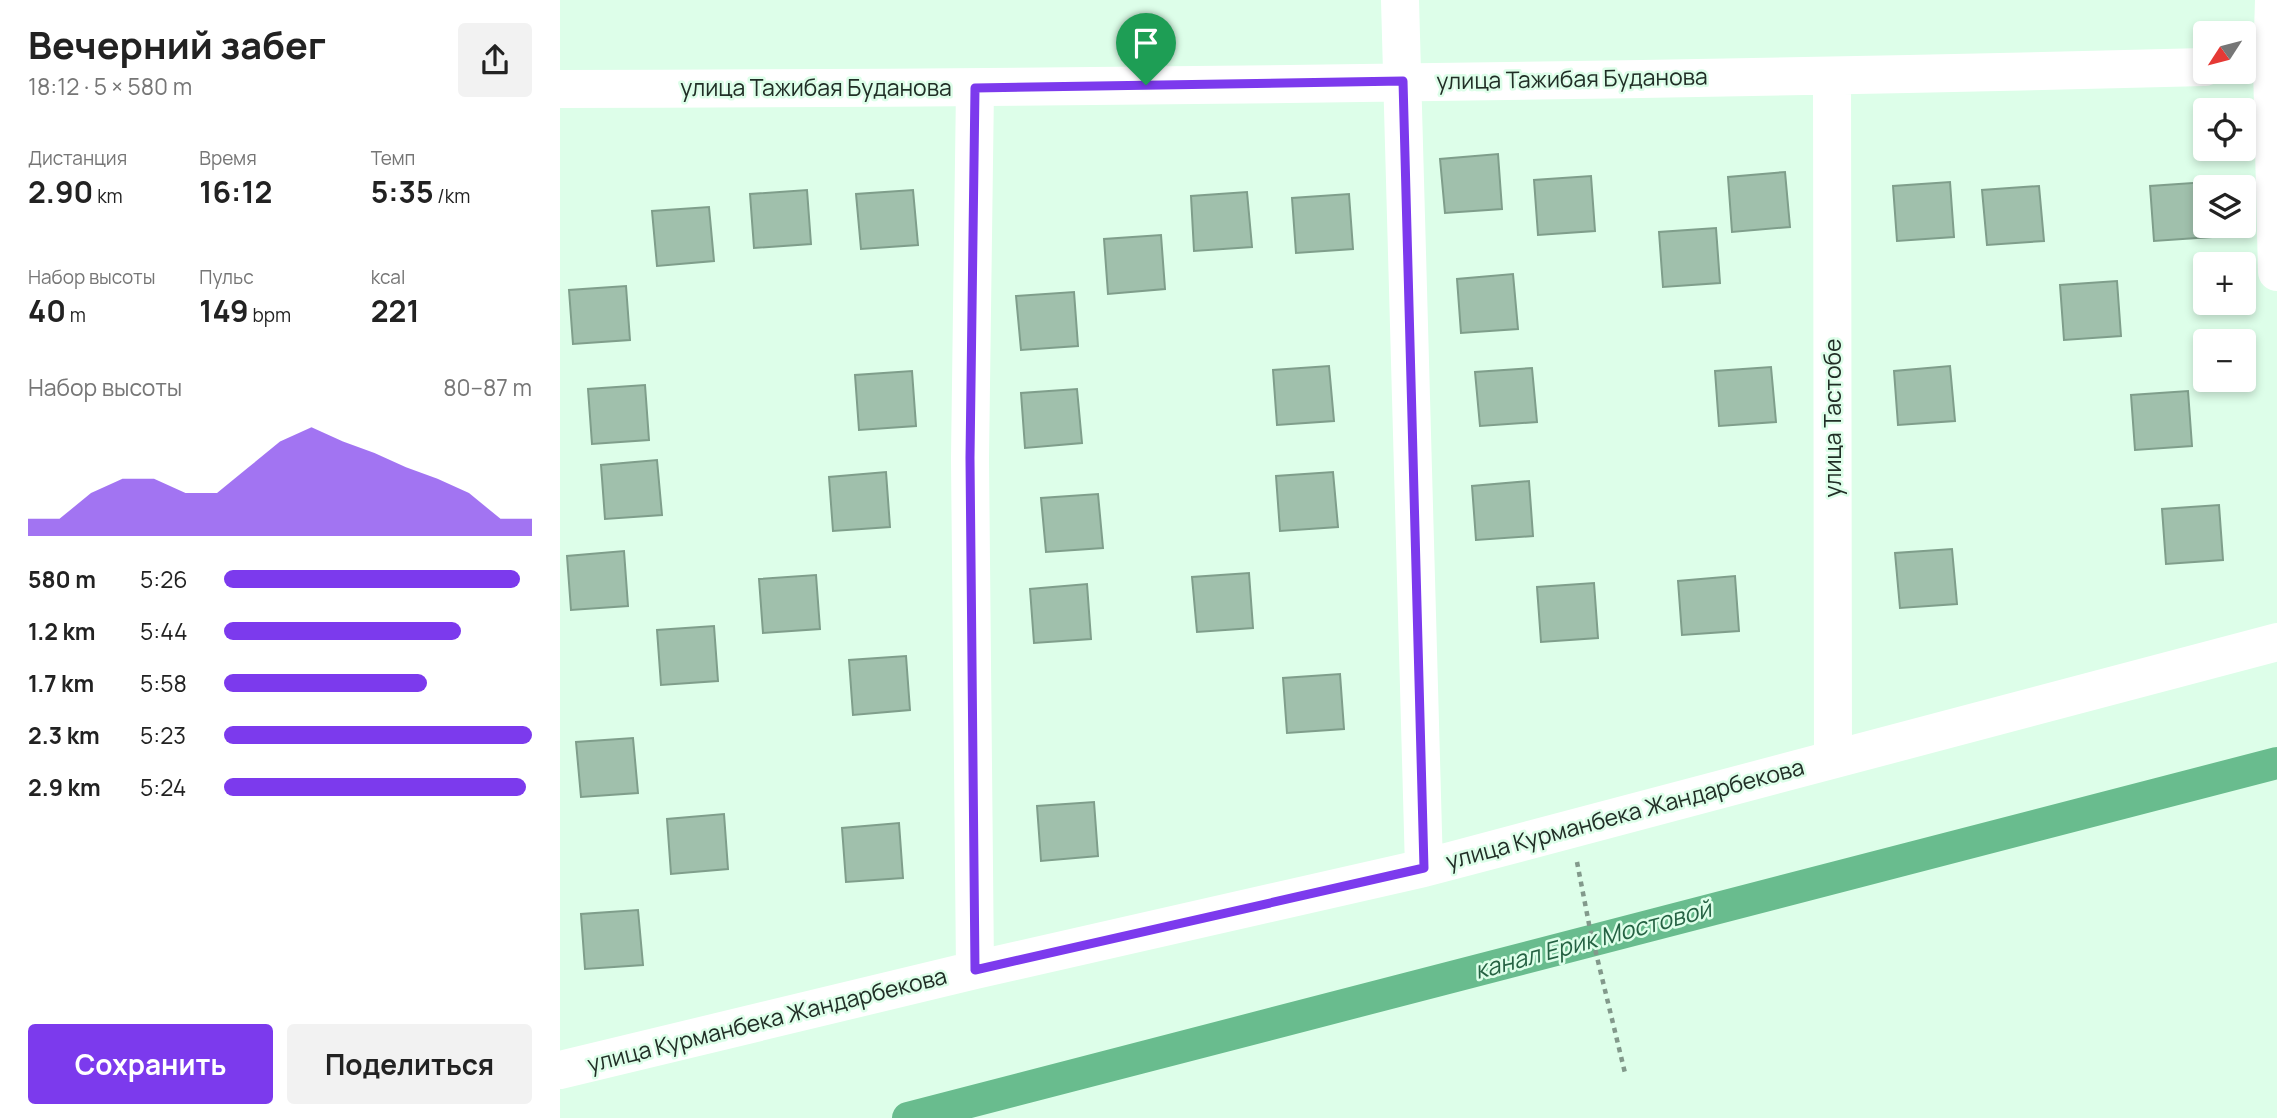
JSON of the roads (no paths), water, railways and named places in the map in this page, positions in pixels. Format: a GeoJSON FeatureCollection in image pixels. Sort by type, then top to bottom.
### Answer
{"type":"FeatureCollection","features":[{"type":"Feature","properties":{"kind":"street"},"geometry":{"type":"LineString","coordinates":[[1400,0],[1424,868]]}},
{"type":"Feature","properties":{"kind":"street"},"geometry":{"type":"LineString","coordinates":[[2274,0],[2264,66],[2277,272]]}},
{"type":"Feature","properties":{"kind":"street","name":"улица Тажибая Буданова"},"geometry":{"type":"LineString","coordinates":[[560,89],[975,88],[1832,77],[2193,68]]}},
{"type":"Feature","properties":{"kind":"street","name":"улица Тастобе"},"geometry":{"type":"LineString","coordinates":[[1832,77],[1833,759]]}},
{"type":"Feature","properties":{"kind":"street"},"geometry":{"type":"LineString","coordinates":[[975,88],[970,458],[975,970]]}},
{"type":"Feature","properties":{"kind":"street","name":"улица Курманбека Жандарбекова"},"geometry":{"type":"LineString","coordinates":[[560,1070],[975,970],[1424,868],[2277,642]]}},
{"type":"Feature","properties":{"kind":"waterway","name":"канал Ерик Мостовой"},"geometry":{"type":"LineString","coordinates":[[908,1118],[2277,763]]}}]}
